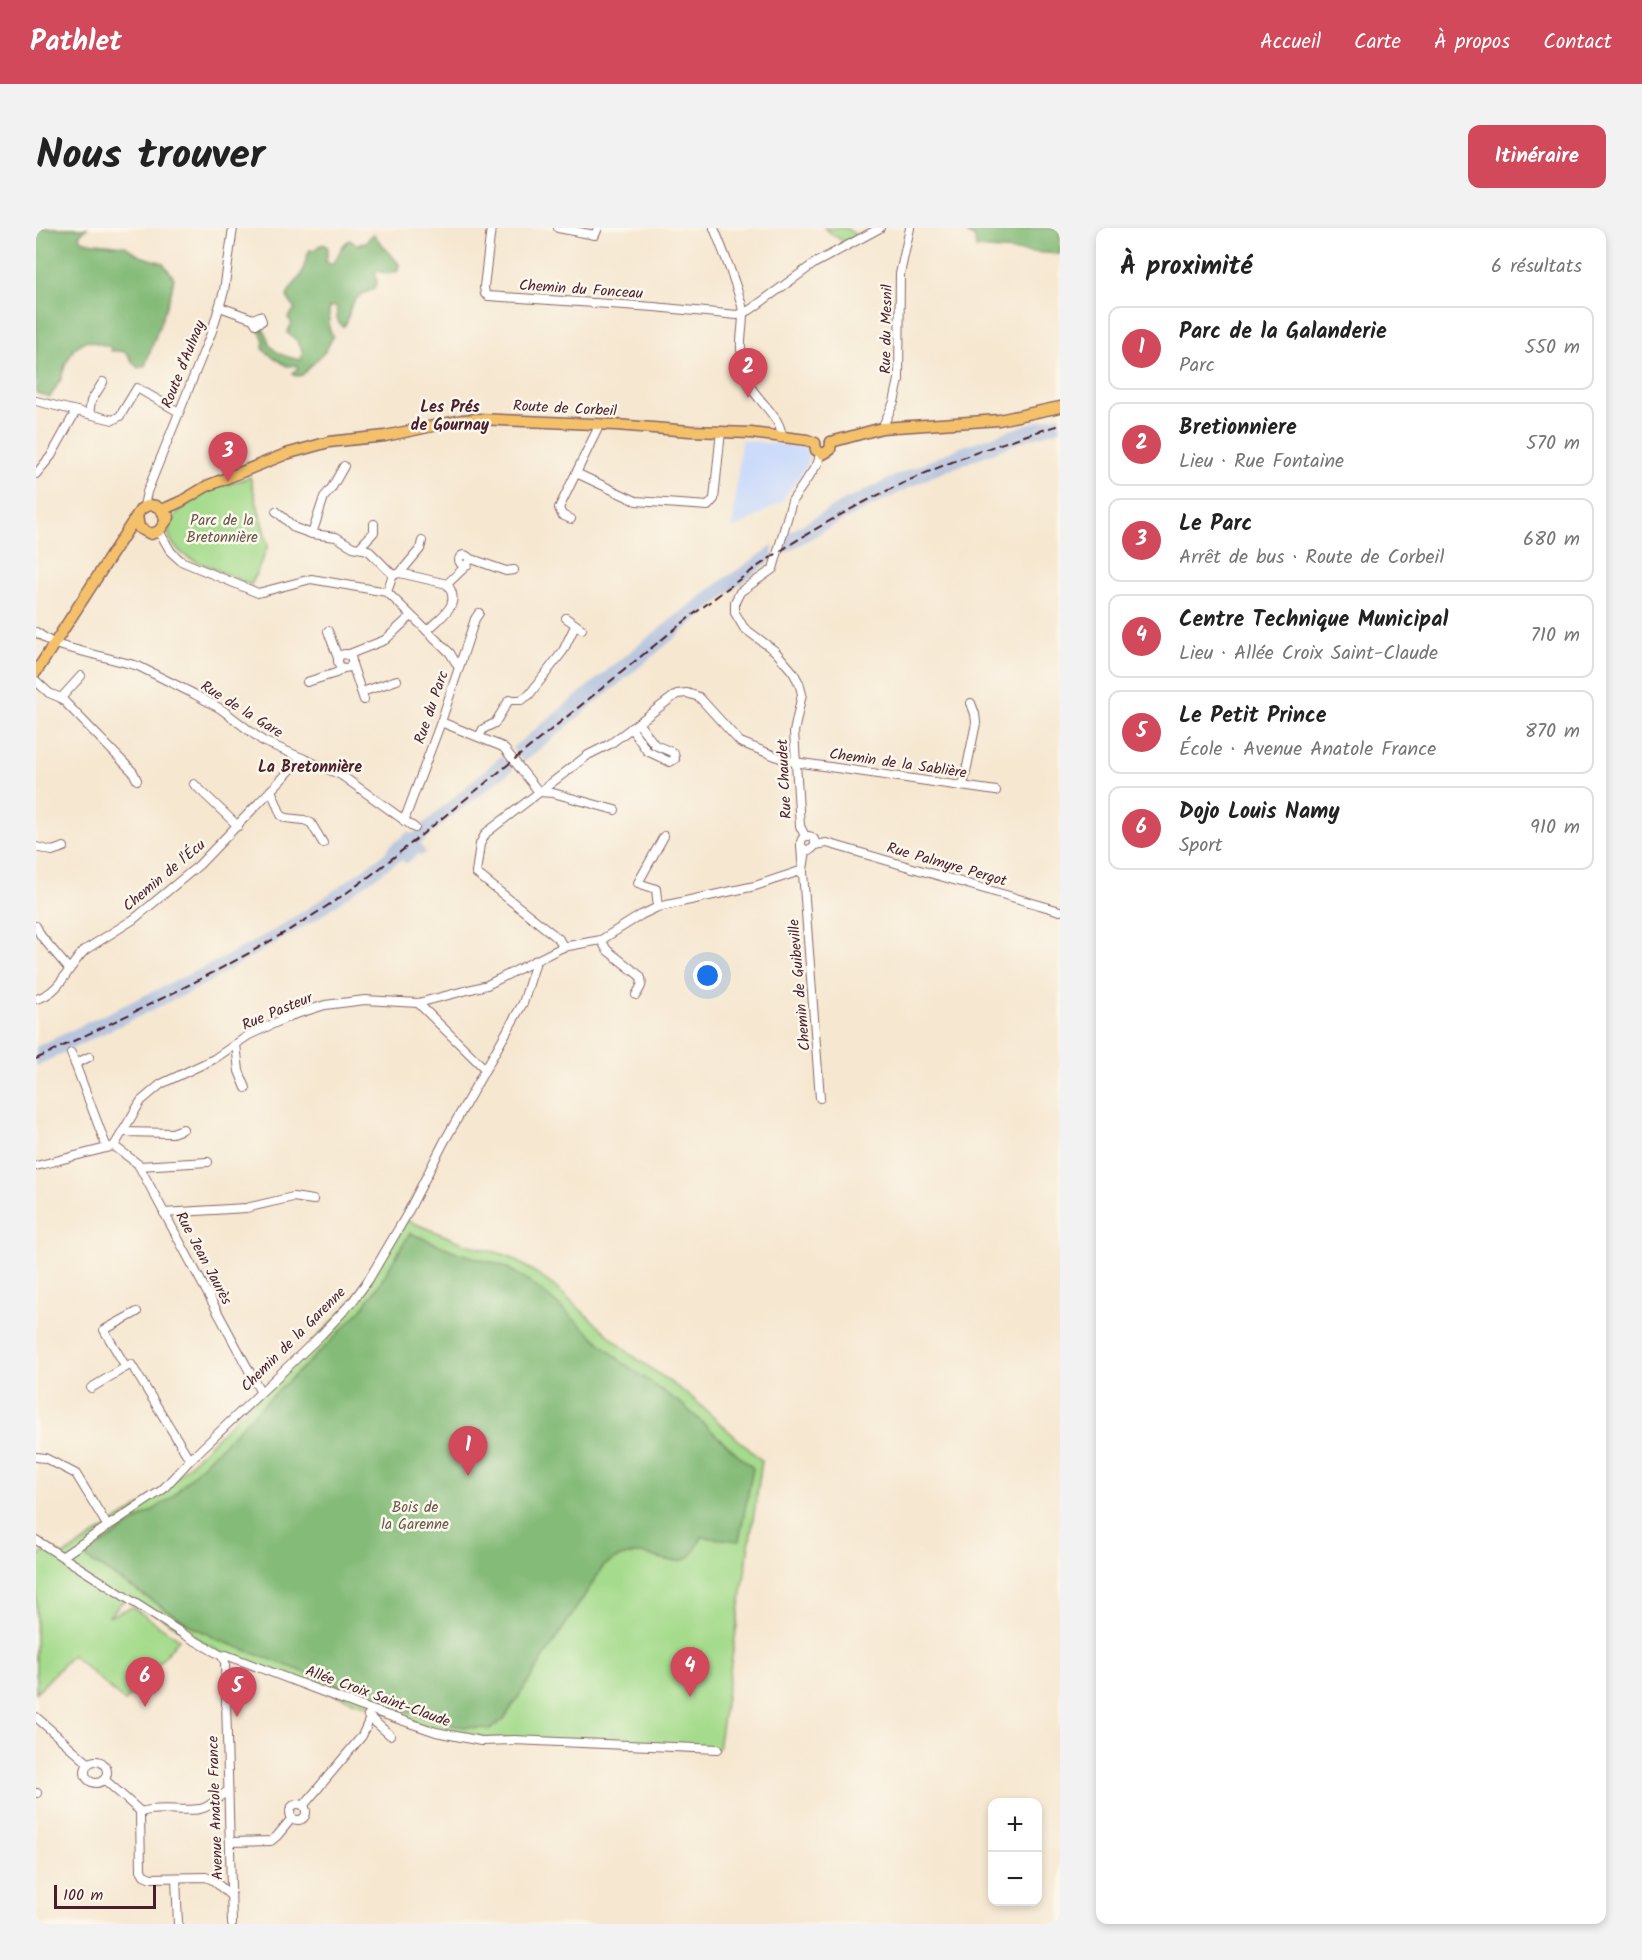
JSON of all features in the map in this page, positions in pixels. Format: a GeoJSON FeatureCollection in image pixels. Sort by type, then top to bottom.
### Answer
{"type":"FeatureCollection","features":[{"type":"Feature","properties":{"kind":"main road"},"geometry":{"type":"LineString","coordinates":[[882,428],[999,420],[1060,407]]}},
{"type":"Feature","properties":{"kind":"main road","name":"Route de Corbeil"},"geometry":{"type":"LineString","coordinates":[[153,512],[182,501],[195,491],[286,454],[329,442],[385,436],[470,420],[721,431],[807,440],[818,448]]}},
{"type":"Feature","properties":{"kind":"main road","name":"Route de Corbeil"},"geometry":{"type":"LineString","coordinates":[[818,448],[818,439],[822,437],[831,442],[882,428]]}},
{"type":"Feature","properties":{"kind":"main road"},"geometry":{"type":"LineString","coordinates":[[142,531],[137,524],[153,512]]}},
{"type":"Feature","properties":{"kind":"main road"},"geometry":{"type":"LineString","coordinates":[[122,540],[132,533],[142,531],[151,534],[159,531],[153,512]]}},
{"type":"Feature","properties":{"kind":"main road"},"geometry":{"type":"LineString","coordinates":[[36,672],[122,540],[153,512]]}},
{"type":"Feature","properties":{"kind":"street","name":"Route d'Aulnay"},"geometry":{"type":"LineString","coordinates":[[153,512],[150,484],[220,307],[227,278],[233,228]]}},
{"type":"Feature","properties":{"kind":"street","name":"Chemin du Fonceau"},"geometry":{"type":"LineString","coordinates":[[491,228],[484,287],[485,294],[488,296],[743,314]]}},
{"type":"Feature","properties":{"kind":"street"},"geometry":{"type":"LineString","coordinates":[[558,228],[595,235],[598,228]]}},
{"type":"Feature","properties":{"kind":"street"},"geometry":{"type":"LineString","coordinates":[[714,228],[743,314],[741,349],[748,381],[758,400],[778,423],[782,432],[781,438]]}},
{"type":"Feature","properties":{"kind":"street"},"geometry":{"type":"LineString","coordinates":[[743,314],[815,263],[880,228]]}},
{"type":"Feature","properties":{"kind":"street","name":"Rue du Mesnil"},"geometry":{"type":"LineString","coordinates":[[882,428],[894,402],[899,380],[900,274],[910,228]]}},
{"type":"Feature","properties":{"kind":"street"},"geometry":{"type":"LineString","coordinates":[[220,307],[253,319]]}},
{"type":"Feature","properties":{"kind":"street"},"geometry":{"type":"LineString","coordinates":[[88,414],[91,401],[103,382]]}},
{"type":"Feature","properties":{"kind":"street"},"geometry":{"type":"LineString","coordinates":[[36,401],[113,420],[120,416],[136,388],[179,412]]}},
{"type":"Feature","properties":{"kind":"street"},"geometry":{"type":"LineString","coordinates":[[36,474],[51,456],[76,411]]}},
{"type":"Feature","properties":{"kind":"street"},"geometry":{"type":"LineString","coordinates":[[571,519],[562,515],[559,508],[600,424]]}},
{"type":"Feature","properties":{"kind":"street"},"geometry":{"type":"LineString","coordinates":[[576,473],[636,501],[708,506],[714,499],[721,431]]}},
{"type":"Feature","properties":{"kind":"street","name":"Rue Chaudet"},"geometry":{"type":"LineString","coordinates":[[811,840],[800,826],[795,732],[802,694],[797,678],[775,651],[741,625],[735,613],[735,602],[744,588],[773,569],[792,501],[818,464],[818,448]]}},
{"type":"Feature","properties":{"kind":"street"},"geometry":{"type":"LineString","coordinates":[[312,534],[324,497],[344,466]]}},
{"type":"Feature","properties":{"kind":"street"},"geometry":{"type":"LineString","coordinates":[[276,511],[295,528],[312,534],[336,537],[368,550],[397,574],[447,584],[454,595],[453,603],[427,631]]}},
{"type":"Feature","properties":{"kind":"street"},"geometry":{"type":"LineString","coordinates":[[359,548],[374,532],[374,524]]}},
{"type":"Feature","properties":{"kind":"street"},"geometry":{"type":"LineString","coordinates":[[159,531],[171,552],[182,561],[258,593],[312,579],[387,592],[397,574],[420,549],[422,541]]}},
{"type":"Feature","properties":{"kind":"street"},"geometry":{"type":"LineString","coordinates":[[447,584],[468,562],[506,571],[514,570]]}},
{"type":"Feature","properties":{"kind":"street","name":"Rue du Parc"},"geometry":{"type":"LineString","coordinates":[[387,592],[450,653],[459,668],[404,821]]}},
{"type":"Feature","properties":{"kind":"street"},"geometry":{"type":"LineString","coordinates":[[459,668],[479,613]]}},
{"type":"Feature","properties":{"kind":"street"},"geometry":{"type":"LineString","coordinates":[[397,680],[363,696],[347,666],[338,664],[343,657],[385,640],[411,616]]}},
{"type":"Feature","properties":{"kind":"street"},"geometry":{"type":"LineString","coordinates":[[479,737],[483,729],[495,723],[509,700],[521,700],[529,695],[563,651],[579,628],[566,618]]}},
{"type":"Feature","properties":{"kind":"street"},"geometry":{"type":"LineString","coordinates":[[307,682],[336,673],[347,666],[352,659],[343,657],[328,631]]}},
{"type":"Feature","properties":{"kind":"street"},"geometry":{"type":"LineString","coordinates":[[36,632],[54,644]]}},
{"type":"Feature","properties":{"kind":"street","name":"Rue de la Gare"},"geometry":{"type":"LineString","coordinates":[[54,644],[128,662],[148,671],[221,710],[262,741],[341,775],[415,828]]}},
{"type":"Feature","properties":{"kind":"street"},"geometry":{"type":"LineString","coordinates":[[61,698],[81,676]]}},
{"type":"Feature","properties":{"kind":"street"},"geometry":{"type":"LineString","coordinates":[[36,681],[49,693],[61,698],[134,772],[137,780]]}},
{"type":"Feature","properties":{"kind":"street","name":"Chemin de la Sablière"},"geometry":{"type":"LineString","coordinates":[[563,947],[559,939],[476,873],[479,847],[483,836],[588,755],[610,744],[677,694],[693,694],[703,700],[740,742],[796,763],[996,791]]}},
{"type":"Feature","properties":{"kind":"street"},"geometry":{"type":"LineString","coordinates":[[963,786],[976,723],[971,703]]}},
{"type":"Feature","properties":{"kind":"street"},"geometry":{"type":"LineString","coordinates":[[441,722],[502,747],[539,792],[553,793],[615,810]]}},
{"type":"Feature","properties":{"kind":"street"},"geometry":{"type":"LineString","coordinates":[[634,726],[651,742],[674,753],[675,759],[669,762],[647,751],[634,726]]}},
{"type":"Feature","properties":{"kind":"street","name":"Chemin de l'Écu"},"geometry":{"type":"LineString","coordinates":[[36,999],[55,990],[85,950],[134,919],[179,883],[302,759]]}},
{"type":"Feature","properties":{"kind":"street"},"geometry":{"type":"LineString","coordinates":[[194,784],[238,826]]}},
{"type":"Feature","properties":{"kind":"street"},"geometry":{"type":"LineString","coordinates":[[271,790],[281,815],[312,823],[323,843]]}},
{"type":"Feature","properties":{"kind":"street"},"geometry":{"type":"LineString","coordinates":[[658,907],[656,889],[638,883],[664,836]]}},
{"type":"Feature","properties":{"kind":"street"},"geometry":{"type":"LineString","coordinates":[[804,848],[812,849],[811,840]]}},
{"type":"Feature","properties":{"kind":"street","name":"Rue Chaudet"},"geometry":{"type":"LineString","coordinates":[[802,870],[804,848],[800,841],[811,840]]}},
{"type":"Feature","properties":{"kind":"street","name":"Rue Palmyre Pergot"},"geometry":{"type":"LineString","coordinates":[[811,840],[1060,911]]}},
{"type":"Feature","properties":{"kind":"street"},"geometry":{"type":"LineString","coordinates":[[36,847],[52,852],[64,847]]}},
{"type":"Feature","properties":{"kind":"street"},"geometry":{"type":"LineString","coordinates":[[563,947],[601,940],[658,907],[755,886],[802,870]]}},
{"type":"Feature","properties":{"kind":"street","name":"Chemin de Guibeville"},"geometry":{"type":"LineString","coordinates":[[802,870],[820,1098]]}},
{"type":"Feature","properties":{"kind":"street"},"geometry":{"type":"LineString","coordinates":[[36,926],[41,936],[69,969]]}},
{"type":"Feature","properties":{"kind":"street"},"geometry":{"type":"LineString","coordinates":[[601,940],[607,950],[640,976],[641,986],[636,995]]}},
{"type":"Feature","properties":{"kind":"street","name":"Rue Pasteur"},"geometry":{"type":"LineString","coordinates":[[110,1147],[118,1141],[141,1101],[161,1084],[214,1059],[249,1035],[290,1016],[325,1005],[365,1000],[418,1003],[486,985],[563,947]]}},
{"type":"Feature","properties":{"kind":"street","name":"Chemin de la Garenne"},"geometry":{"type":"LineString","coordinates":[[63,1556],[162,1490],[353,1301],[369,1279],[406,1216],[523,1003],[536,965],[534,961]]}},
{"type":"Feature","properties":{"kind":"street"},"geometry":{"type":"LineString","coordinates":[[418,1003],[485,1069]]}},
{"type":"Feature","properties":{"kind":"street"},"geometry":{"type":"LineString","coordinates":[[236,1044],[239,1071],[246,1088]]}},
{"type":"Feature","properties":{"kind":"street"},"geometry":{"type":"LineString","coordinates":[[36,1166],[110,1147],[71,1053]]}},
{"type":"Feature","properties":{"kind":"street"},"geometry":{"type":"LineString","coordinates":[[75,1064],[89,1057]]}},
{"type":"Feature","properties":{"kind":"street"},"geometry":{"type":"LineString","coordinates":[[123,1132],[172,1133],[183,1129]]}},
{"type":"Feature","properties":{"kind":"street","name":"Rue Jean Jaurès"},"geometry":{"type":"LineString","coordinates":[[110,1147],[139,1166],[260,1391]]}},
{"type":"Feature","properties":{"kind":"street"},"geometry":{"type":"LineString","coordinates":[[139,1166],[208,1162]]}},
{"type":"Feature","properties":{"kind":"street"},"geometry":{"type":"LineString","coordinates":[[164,1213],[246,1208],[293,1197],[313,1200]]}},
{"type":"Feature","properties":{"kind":"street"},"geometry":{"type":"LineString","coordinates":[[126,1367],[104,1330],[136,1312]]}},
{"type":"Feature","properties":{"kind":"street"},"geometry":{"type":"LineString","coordinates":[[91,1388],[131,1364],[190,1460]]}},
{"type":"Feature","properties":{"kind":"street"},"geometry":{"type":"LineString","coordinates":[[36,1457],[45,1458],[76,1474],[107,1525]]}},
{"type":"Feature","properties":{"kind":"street"},"geometry":{"type":"LineString","coordinates":[[36,1540],[63,1556]]}},
{"type":"Feature","properties":{"kind":"street","name":"Allée Croix Saint-Claude"},"geometry":{"type":"LineString","coordinates":[[63,1556],[185,1635],[222,1656],[226,1655],[436,1732],[481,1741],[514,1740],[718,1749]]}},
{"type":"Feature","properties":{"kind":"street","name":"Avenue Anatole France"},"geometry":{"type":"LineString","coordinates":[[222,1656],[225,1662],[232,1924]]}},
{"type":"Feature","properties":{"kind":"street"},"geometry":{"type":"LineString","coordinates":[[360,1706],[390,1735]]}},
{"type":"Feature","properties":{"kind":"street"},"geometry":{"type":"LineString","coordinates":[[36,1717],[88,1763]]}},
{"type":"Feature","properties":{"kind":"street"},"geometry":{"type":"LineString","coordinates":[[230,1842],[271,1840],[292,1818],[301,1820],[305,1817],[307,1813],[304,1805],[362,1736],[370,1718]]}},
{"type":"Feature","properties":{"kind":"street"},"geometry":{"type":"LineString","coordinates":[[88,1763],[96,1760],[104,1763],[108,1772],[105,1780]]}},
{"type":"Feature","properties":{"kind":"street"},"geometry":{"type":"LineString","coordinates":[[88,1763],[85,1773],[88,1780],[96,1783],[105,1780]]}},
{"type":"Feature","properties":{"kind":"street"},"geometry":{"type":"LineString","coordinates":[[105,1780],[141,1812],[202,1809],[212,1805],[228,1791]]}},
{"type":"Feature","properties":{"kind":"street"},"geometry":{"type":"LineString","coordinates":[[141,1812],[141,1870],[144,1875],[151,1878],[206,1877],[213,1880],[231,1896]]}},
{"type":"Feature","properties":{"kind":"street"},"geometry":{"type":"LineString","coordinates":[[176,1878],[178,1924]]}},
{"type":"Feature","properties":{"kind":"shaded area"},"geometry":{"type":"Polygon","coordinates":[[[1060,415],[1060,430],[1028,439],[931,477],[832,526],[784,554],[788,533],[837,504],[961,447],[1060,415]]]}},
{"type":"Feature","properties":{"kind":"shaded area"},"geometry":{"type":"Polygon","coordinates":[[[741,440],[805,447],[809,456],[806,467],[784,497],[784,501],[732,530],[741,440]]]}},
{"type":"Feature","properties":{"kind":"shaded area"},"geometry":{"type":"Polygon","coordinates":[[[773,546],[772,560],[524,762],[514,752],[512,748],[652,634],[725,578],[773,546]]]}},
{"type":"Feature","properties":{"kind":"shaded area"},"geometry":{"type":"Polygon","coordinates":[[[501,756],[512,766],[513,770],[451,817],[420,844],[426,853],[421,856],[419,854],[406,864],[402,860],[396,863],[315,920],[202,986],[36,1066],[36,1047],[219,960],[274,930],[325,897],[385,853],[409,831],[412,834],[501,756]]]}},
{"type":"Feature","properties":{"kind":"green space"},"geometry":{"type":"Polygon","coordinates":[[[36,228],[87,228],[79,235],[86,242],[125,246],[140,256],[163,263],[174,278],[171,293],[145,366],[138,368],[127,353],[111,351],[111,347],[86,340],[74,349],[50,397],[36,393],[36,228]]]}},
{"type":"Feature","properties":{"kind":"green space"},"geometry":{"type":"Polygon","coordinates":[[[824,228],[846,228],[857,236],[844,242],[824,228]]]}},
{"type":"Feature","properties":{"kind":"green space"},"geometry":{"type":"Polygon","coordinates":[[[968,228],[1060,228],[1060,254],[976,248],[975,238],[968,234],[968,228]]]}},
{"type":"Feature","properties":{"kind":"green space"},"geometry":{"type":"Polygon","coordinates":[[[373,234],[399,264],[398,271],[388,274],[378,271],[375,273],[377,283],[374,289],[355,300],[343,327],[338,321],[337,308],[334,306],[329,308],[329,328],[333,337],[326,350],[302,375],[293,375],[298,368],[297,365],[287,366],[266,352],[263,348],[264,340],[258,329],[265,331],[269,343],[275,350],[300,360],[303,354],[301,347],[296,339],[287,333],[292,323],[288,318],[295,309],[287,297],[301,275],[310,250],[315,250],[325,244],[328,248],[326,262],[331,264],[346,242],[350,240],[357,245],[366,242],[373,234]]]}},
{"type":"Feature","properties":{"kind":"green space","name":"Parc de la Bretonnière"},"geometry":{"type":"Polygon","coordinates":[[[250,477],[268,546],[251,585],[187,557],[173,544],[168,531],[178,512],[199,495],[250,477]]]}},
{"type":"Feature","properties":{"kind":"green space","name":"Bois de la Garenne"},"geometry":{"type":"Polygon","coordinates":[[[406,1220],[463,1243],[509,1256],[533,1271],[555,1287],[629,1353],[690,1396],[762,1461],[718,1749],[453,1737],[219,1652],[127,1597],[108,1617],[132,1607],[179,1639],[125,1702],[72,1655],[36,1693],[36,1557],[50,1548],[63,1556],[163,1491],[353,1301],[406,1220]]]}},
{"type":"Feature","properties":{"kind":"green space","name":"Bois de la Garenne"},"geometry":{"type":"Polygon","coordinates":[[[410,1233],[459,1253],[504,1266],[527,1280],[622,1362],[683,1405],[753,1468],[739,1541],[702,1537],[693,1553],[684,1560],[674,1561],[635,1554],[613,1560],[603,1567],[504,1719],[490,1729],[456,1726],[418,1715],[219,1640],[188,1624],[83,1556],[170,1499],[268,1400],[329,1343],[362,1309],[410,1233]]]}},
{"type":"Feature","properties":{"kind":"railway"},"geometry":{"type":"LineString","coordinates":[[36,1059],[213,973],[339,898],[379,869],[698,611],[799,539],[861,504],[926,473],[992,447],[1060,425]]}},
{"type":"Feature","properties":{"kind":"place","name":"Bretionniere"},"geometry":{"type":"Point","coordinates":[748,398]}},
{"type":"Feature","properties":{"kind":"place","name":"Le Parc"},"geometry":{"type":"Point","coordinates":[228,482]}},
{"type":"Feature","properties":{"kind":"place","name":"Parc de la Galanderie"},"geometry":{"type":"Point","coordinates":[468,1476]}},
{"type":"Feature","properties":{"kind":"place","name":"Centre Technique Municipal"},"geometry":{"type":"Point","coordinates":[690,1697]}},
{"type":"Feature","properties":{"kind":"place","name":"Dojo Louis Namy"},"geometry":{"type":"Point","coordinates":[145,1707]}},
{"type":"Feature","properties":{"kind":"place","name":"Le Petit Prince"},"geometry":{"type":"Point","coordinates":[237,1717]}},
{"type":"Feature","properties":{"kind":"district","name":"Les Prés de Gournay"},"geometry":{"type":"Point","coordinates":[450,415]}},
{"type":"Feature","properties":{"kind":"district","name":"La Bretonnière"},"geometry":{"type":"Point","coordinates":[310,766]}}]}
